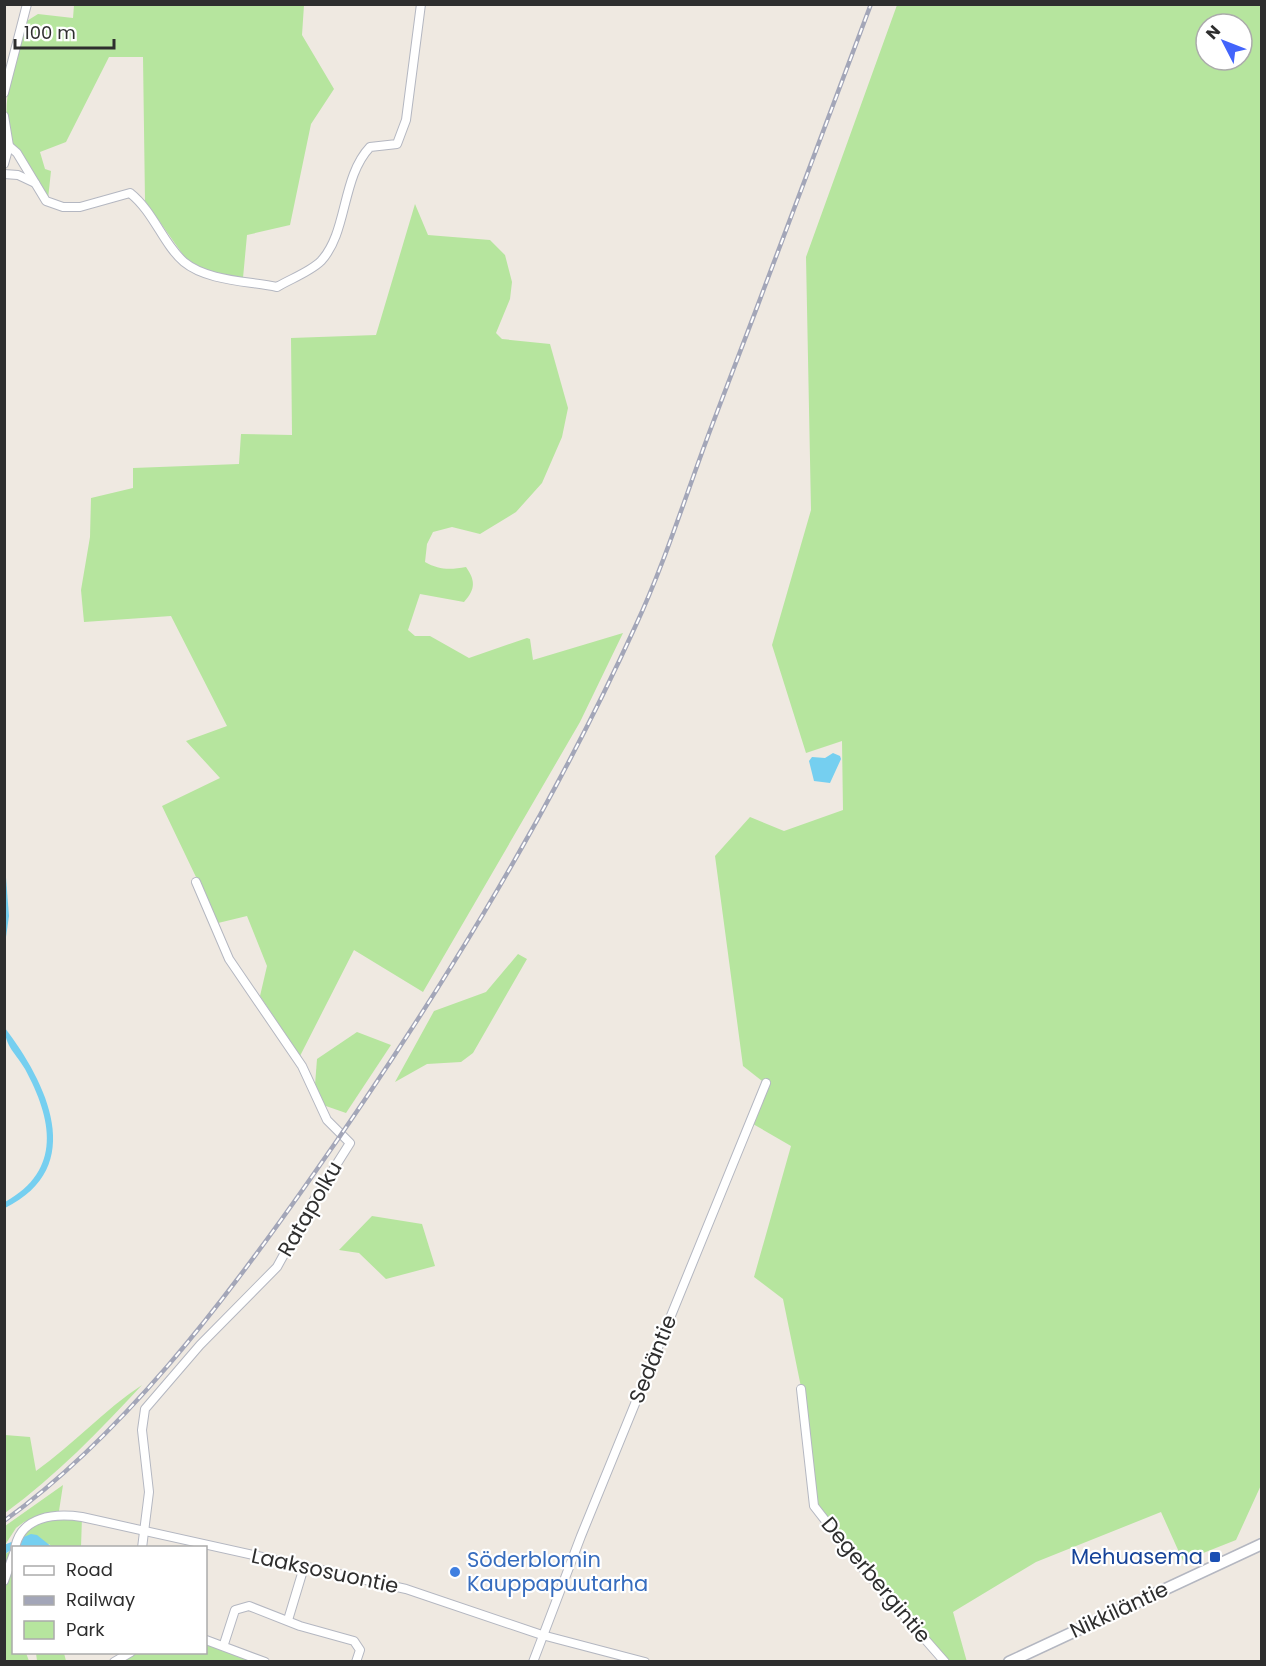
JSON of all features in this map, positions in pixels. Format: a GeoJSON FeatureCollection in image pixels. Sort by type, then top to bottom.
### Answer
{"type":"FeatureCollection","features":[{"type":"Feature","properties":{"kind":"street"},"geometry":{"type":"LineString","coordinates":[[4,93],[27,4]]}},
{"type":"Feature","properties":{"kind":"street"},"geometry":{"type":"LineString","coordinates":[[9,146],[17,153],[46,201],[63,207],[80,207],[130,193],[142,202],[183,261],[203,273],[277,287],[320,262],[331,246],[353,173],[370,147],[397,144],[406,120],[421,4]]}},
{"type":"Feature","properties":{"kind":"street"},"geometry":{"type":"LineString","coordinates":[[4,116],[9,146],[4,164]]}},
{"type":"Feature","properties":{"kind":"street"},"geometry":{"type":"LineString","coordinates":[[4,174],[18,175],[37,185]]}},
{"type":"Feature","properties":{"kind":"street","name":"Ratapolku"},"geometry":{"type":"LineString","coordinates":[[146,1531],[149,1492],[142,1430],[145,1409],[200,1345],[277,1267],[314,1200],[350,1143],[327,1120],[302,1066],[229,959],[196,882]]}},
{"type":"Feature","properties":{"kind":"street","name":"Sedäntie"},"geometry":{"type":"LineString","coordinates":[[533,1662],[766,1083]]}},
{"type":"Feature","properties":{"kind":"street","name":"Degerbergintie"},"geometry":{"type":"LineString","coordinates":[[801,1389],[814,1506],[860,1565],[945,1662]]}},
{"type":"Feature","properties":{"kind":"street","name":"Laaksosuontie"},"geometry":{"type":"LineString","coordinates":[[15,1543],[31,1523],[58,1516],[82,1517],[440,1598],[542,1635],[645,1662]]}},
{"type":"Feature","properties":{"kind":"street"},"geometry":{"type":"LineString","coordinates":[[142,1546],[146,1531]]}},
{"type":"Feature","properties":{"kind":"street","name":"Nikkiläntie"},"geometry":{"type":"LineString","coordinates":[[1009,1662],[1262,1544]]}},
{"type":"Feature","properties":{"kind":"street"},"geometry":{"type":"LineString","coordinates":[[4,1581],[12,1559]]}},
{"type":"Feature","properties":{"kind":"street"},"geometry":{"type":"LineString","coordinates":[[288,1620],[304,1567]]}},
{"type":"Feature","properties":{"kind":"street"},"geometry":{"type":"LineString","coordinates":[[224,1644],[235,1610],[249,1606],[358,1643],[360,1650],[356,1662]]}},
{"type":"Feature","properties":{"kind":"street"},"geometry":{"type":"LineString","coordinates":[[207,1640],[224,1644],[265,1662]]}},
{"type":"Feature","properties":{"kind":"street"},"geometry":{"type":"LineString","coordinates":[[114,1662],[128,1654]]}},
{"type":"Feature","properties":{"kind":"green space"},"geometry":{"type":"Polygon","coordinates":[[[74,5],[304,5],[302,35],[334,89],[311,124],[290,225],[247,235],[243,278],[205,270],[186,259],[145,201],[143,57],[109,57],[66,142],[40,152],[45,169],[51,171],[48,199],[13,153],[7,132],[7,101],[22,24],[38,14],[73,18],[74,5]]]}},
{"type":"Feature","properties":{"kind":"green space"},"geometry":{"type":"Polygon","coordinates":[[[897,5],[1261,5],[1262,1483],[1236,1540],[1183,1561],[1161,1512],[1036,1562],[953,1612],[967,1662],[945,1661],[814,1506],[801,1387],[783,1299],[754,1277],[791,1146],[753,1124],[766,1084],[743,1066],[715,856],[750,817],[784,831],[843,810],[842,741],[806,753],[772,645],[811,510],[806,257],[897,5]]]}},
{"type":"Feature","properties":{"kind":"green space"},"geometry":{"type":"Polygon","coordinates":[[[415,204],[428,235],[490,240],[505,255],[512,282],[510,299],[496,333],[502,339],[550,344],[568,408],[562,437],[542,483],[516,512],[480,534],[452,527],[433,532],[427,544],[425,562],[445,569],[466,567],[473,581],[472,589],[464,602],[420,594],[408,630],[415,636],[430,636],[469,658],[527,638],[530,639],[533,660],[623,633],[580,722],[423,992],[354,950],[300,1056],[260,996],[267,966],[247,916],[218,923],[162,806],[220,778],[186,741],[227,726],[171,616],[84,622],[81,590],[90,537],[91,498],[133,488],[133,468],[239,464],[241,434],[292,435],[291,338],[376,335],[415,204]]]}},
{"type":"Feature","properties":{"kind":"green space"},"geometry":{"type":"Polygon","coordinates":[[[518,954],[527,959],[473,1053],[461,1062],[427,1064],[395,1082],[434,1011],[486,992],[518,954]]]}},
{"type":"Feature","properties":{"kind":"green space"},"geometry":{"type":"Polygon","coordinates":[[[357,1032],[391,1045],[346,1113],[323,1105],[315,1085],[317,1059],[357,1032]]]}},
{"type":"Feature","properties":{"kind":"green space"},"geometry":{"type":"Polygon","coordinates":[[[372,1216],[422,1224],[435,1266],[386,1279],[359,1253],[339,1250],[372,1216]]]}},
{"type":"Feature","properties":{"kind":"green space"},"geometry":{"type":"Polygon","coordinates":[[[142,1385],[59,1468],[5,1513],[5,1435],[30,1437],[36,1471],[142,1385]]]}},
{"type":"Feature","properties":{"kind":"green space"},"geometry":{"type":"Polygon","coordinates":[[[63,1485],[59,1511],[24,1522],[16,1528],[5,1545],[5,1526],[63,1485]]]}},
{"type":"Feature","properties":{"kind":"green space"},"geometry":{"type":"Polygon","coordinates":[[[82,1517],[81,1546],[51,1546],[18,1541],[31,1523],[82,1517]]]}},
{"type":"Feature","properties":{"kind":"green space"},"geometry":{"type":"Polygon","coordinates":[[[12,1550],[12,1654],[26,1654],[29,1661],[5,1662],[5,1554],[12,1550]]]}},
{"type":"Feature","properties":{"kind":"green space"},"geometry":{"type":"Polygon","coordinates":[[[207,1640],[266,1662],[114,1662],[129,1654],[207,1654],[207,1640]]]}},
{"type":"Feature","properties":{"kind":"green space"},"geometry":{"type":"Polygon","coordinates":[[[36,1654],[64,1654],[66,1661],[37,1661],[36,1654]]]}},
{"type":"Feature","properties":{"kind":"water"},"geometry":{"type":"Polygon","coordinates":[[[833,753],[841,759],[830,783],[814,781],[809,761],[812,757],[825,758],[833,753]]]}},
{"type":"Feature","properties":{"kind":"water"},"geometry":{"type":"Polygon","coordinates":[[[5,865],[9,916],[5,944],[5,865]]]}},
{"type":"Feature","properties":{"kind":"water"},"geometry":{"type":"Polygon","coordinates":[[[5,1028],[34,1073],[45,1098],[52,1123],[53,1147],[46,1170],[31,1191],[5,1208],[5,1202],[24,1189],[36,1175],[44,1159],[47,1142],[46,1125],[41,1106],[25,1069],[9,1045],[5,1028]]]}},
{"type":"Feature","properties":{"kind":"water"},"geometry":{"type":"Polygon","coordinates":[[[31,1534],[37,1535],[51,1546],[12,1546],[12,1549],[5,1554],[4,1545],[31,1534]]]}},
{"type":"Feature","properties":{"kind":"railway"},"geometry":{"type":"LineString","coordinates":[[4,1521],[47,1487],[89,1449],[130,1408],[205,1321],[274,1230],[352,1119],[441,983],[524,844],[600,700],[656,578],[871,4]]}},
{"type":"Feature","properties":{"kind":"place","name":"Mehuasema"},"geometry":{"type":"Point","coordinates":[1215,1557]}},
{"type":"Feature","properties":{"kind":"place","name":"Söderblomin Kauppapuutarha"},"geometry":{"type":"Point","coordinates":[455,1572]}}]}
